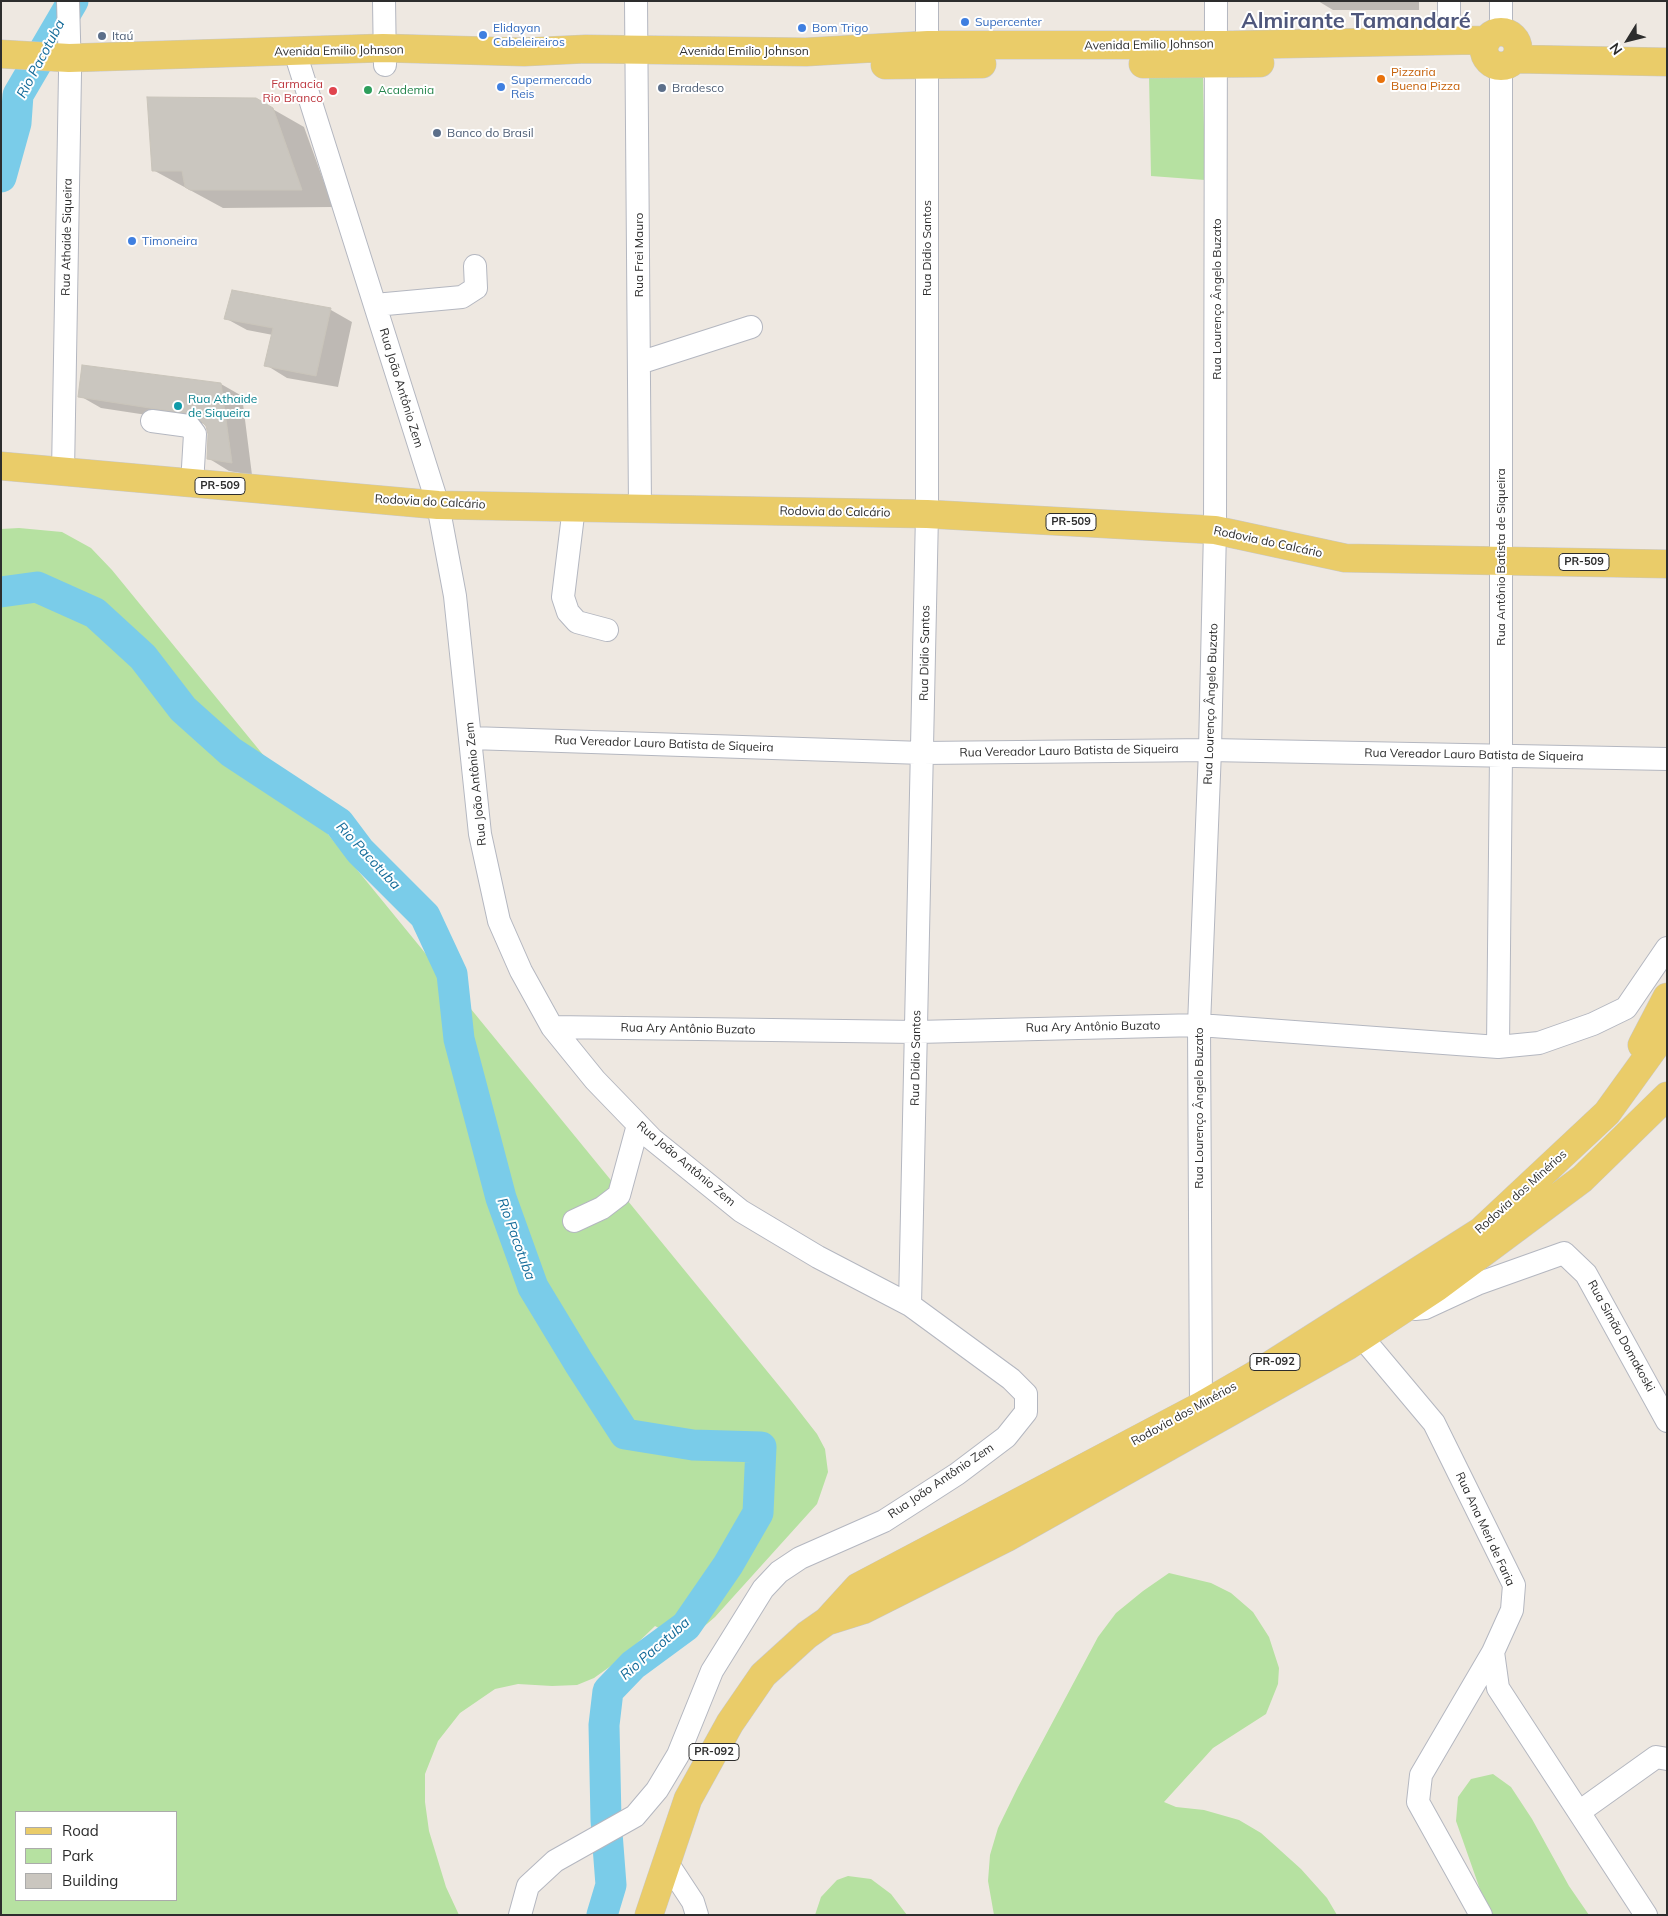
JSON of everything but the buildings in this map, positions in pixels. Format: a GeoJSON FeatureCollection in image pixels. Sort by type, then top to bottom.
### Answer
{"type":"FeatureCollection","features":[{"type":"Feature","properties":{"kind":"main road","name":"Avenida Emilio Johnson"},"geometry":{"type":"LineString","coordinates":[[1217,54],[1449,41],[1501,49],[1667,62]]}},
{"type":"Feature","properties":{"kind":"main road","name":"Avenida Emilio Johnson"},"geometry":{"type":"LineString","coordinates":[[1,71],[70,66],[384,57],[638,60],[928,55],[1217,54],[1501,49],[1667,43]]}},
{"type":"Feature","properties":{"kind":"main road","name":"Avenida Emilio Johnson"},"geometry":{"type":"LineString","coordinates":[[1,54],[70,66]]}},
{"type":"Feature","properties":{"kind":"main road","name":"Rodovia do Calcário"},"geometry":{"type":"LineString","coordinates":[[1,466],[438,505],[927,514],[1215,530],[1345,558],[1667,564]]}},
{"type":"Feature","properties":{"kind":"main road"},"geometry":{"type":"LineString","coordinates":[[1631,1079],[1638,1054],[1667,997]]}},
{"type":"Feature","properties":{"kind":"main road","name":"Rodovia dos Minérios"},"geometry":{"type":"LineString","coordinates":[[649,1915],[688,1799],[730,1723],[763,1675],[827,1621],[858,1587],[1201,1406],[1253,1376],[1480,1231],[1607,1113],[1667,1030]]}},
{"type":"Feature","properties":{"kind":"main road","name":"Rodovia dos Minérios"},"geometry":{"type":"LineString","coordinates":[[827,1621],[863,1610],[1006,1538],[1362,1336],[1438,1286],[1582,1179],[1667,1096]]}},
{"type":"Feature","properties":{"kind":"street","name":"Rua Athaide Siqueira"},"geometry":{"type":"LineString","coordinates":[[63,472],[70,66],[68,1]]}},
{"type":"Feature","properties":{"kind":"street"},"geometry":{"type":"LineString","coordinates":[[384,1],[384,57]]}},
{"type":"Feature","properties":{"kind":"street","name":"Rua Frei Mauro"},"geometry":{"type":"LineString","coordinates":[[636,1],[638,60],[640,509]]}},
{"type":"Feature","properties":{"kind":"street","name":"Rua Didio Santos"},"geometry":{"type":"LineString","coordinates":[[910,1305],[927,514],[928,55],[926,1]]}},
{"type":"Feature","properties":{"kind":"street","name":"Rua Lourenço Ângelo Buzato"},"geometry":{"type":"LineString","coordinates":[[1201,1406],[1199,1025],[1210,750],[1215,530],[1216,1]]}},
{"type":"Feature","properties":{"kind":"street"},"geometry":{"type":"LineString","coordinates":[[1449,1],[1449,41]]}},
{"type":"Feature","properties":{"kind":"street","name":"Rua Antônio Batista de Siqueira"},"geometry":{"type":"LineString","coordinates":[[1498,1047],[1501,755],[1501,1]]}},
{"type":"Feature","properties":{"kind":"street","name":"Rua João Antônio Zem"},"geometry":{"type":"LineString","coordinates":[[298,59],[438,505],[455,596],[480,834],[499,921],[521,972],[552,1027],[595,1080],[652,1139],[741,1211],[818,1256],[910,1305],[1011,1379],[1026,1394],[1026,1412],[1006,1437],[957,1474],[884,1520],[800,1558],[779,1572],[763,1589],[712,1671],[678,1755],[657,1790],[635,1816],[555,1861],[528,1886],[520,1915]]}},
{"type":"Feature","properties":{"kind":"street"},"geometry":{"type":"LineString","coordinates":[[375,305],[462,297],[476,288],[475,266]]}},
{"type":"Feature","properties":{"kind":"street"},"geometry":{"type":"LineString","coordinates":[[639,363],[751,327]]}},
{"type":"Feature","properties":{"kind":"street"},"geometry":{"type":"LineString","coordinates":[[152,421],[190,426],[194,434],[192,484]]}},
{"type":"Feature","properties":{"kind":"street"},"geometry":{"type":"LineString","coordinates":[[574,507],[563,597],[568,612],[577,622],[607,630]]}},
{"type":"Feature","properties":{"kind":"street","name":"Rua Vereador Lauro Batista de Siqueira"},"geometry":{"type":"LineString","coordinates":[[471,738],[923,753],[1210,750],[1667,759]]}},
{"type":"Feature","properties":{"kind":"street","name":"Rua Ary Antônio Buzato"},"geometry":{"type":"LineString","coordinates":[[552,1027],[917,1032],[1199,1025],[1498,1047],[1539,1042],[1593,1024],[1626,1008],[1667,948]]}},
{"type":"Feature","properties":{"kind":"street"},"geometry":{"type":"LineString","coordinates":[[574,1221],[602,1208],[619,1195],[638,1125]]}},
{"type":"Feature","properties":{"kind":"street","name":"Rua Simão Domakoski"},"geometry":{"type":"LineString","coordinates":[[1400,1312],[1425,1308],[1477,1284],[1564,1253],[1586,1274],[1667,1421]]}},
{"type":"Feature","properties":{"kind":"street","name":"Rua Ana Meri de Faria"},"geometry":{"type":"LineString","coordinates":[[1362,1336],[1434,1423],[1514,1586],[1512,1610],[1492,1652],[1421,1775],[1418,1802],[1481,1915]]}},
{"type":"Feature","properties":{"kind":"street"},"geometry":{"type":"LineString","coordinates":[[1492,1652],[1498,1688],[1646,1915]]}},
{"type":"Feature","properties":{"kind":"street"},"geometry":{"type":"LineString","coordinates":[[1579,1812],[1656,1757],[1667,1759]]}},
{"type":"Feature","properties":{"kind":"street"},"geometry":{"type":"LineString","coordinates":[[666,1861],[693,1902],[697,1915]]}},
{"type":"Feature","properties":{"kind":"green space"},"geometry":{"type":"Polygon","coordinates":[[[1149,75],[1203,78],[1205,180],[1151,176],[1149,75]]]}},
{"type":"Feature","properties":{"kind":"green space"},"geometry":{"type":"Polygon","coordinates":[[[19,528],[62,532],[91,548],[112,570],[789,1398],[817,1434],[825,1449],[828,1472],[817,1504],[715,1617],[693,1636],[674,1636],[655,1626],[622,1658],[594,1678],[577,1685],[518,1684],[495,1689],[460,1713],[438,1741],[425,1774],[425,1802],[429,1831],[446,1887],[459,1915],[1,1915],[1,529],[19,528]]]}},
{"type":"Feature","properties":{"kind":"green space"},"geometry":{"type":"Polygon","coordinates":[[[1169,1573],[1211,1583],[1231,1593],[1253,1612],[1269,1637],[1279,1668],[1278,1684],[1266,1714],[1213,1748],[1164,1802],[1176,1807],[1204,1810],[1239,1820],[1261,1833],[1301,1869],[1327,1898],[1337,1915],[994,1915],[988,1881],[990,1855],[998,1828],[1018,1787],[1098,1637],[1116,1613],[1169,1573]]]}},
{"type":"Feature","properties":{"kind":"green space"},"geometry":{"type":"Polygon","coordinates":[[[1493,1774],[1511,1787],[1532,1819],[1569,1886],[1589,1915],[1489,1915],[1456,1821],[1458,1797],[1471,1779],[1493,1774]]]}},
{"type":"Feature","properties":{"kind":"green space"},"geometry":{"type":"Polygon","coordinates":[[[848,1876],[871,1879],[891,1894],[907,1915],[815,1915],[821,1897],[837,1880],[848,1876]]]}},
{"type":"Feature","properties":{"kind":"waterway","name":"Rio Pacotuba"},"geometry":{"type":"LineString","coordinates":[[1,177],[16,123],[18,95],[73,1]]}},
{"type":"Feature","properties":{"kind":"waterway","name":"Rio Pacotuba"},"geometry":{"type":"LineString","coordinates":[[1,592],[37,587],[95,613],[143,657],[183,709],[231,752],[339,823],[360,851],[425,916],[452,974],[459,1039],[501,1198],[533,1287],[579,1363],[625,1434],[693,1445],[761,1447],[758,1513],[728,1565],[686,1626],[633,1665],[608,1691],[604,1725],[606,1820],[611,1885],[602,1915]]}},
{"type":"Feature","properties":{"kind":"place","name":"Supercenter"},"geometry":{"type":"Point","coordinates":[965,22]}},
{"type":"Feature","properties":{"kind":"place","name":"Bom Trigo"},"geometry":{"type":"Point","coordinates":[802,28]}},
{"type":"Feature","properties":{"kind":"place","name":"Elidayan Cabeleireiros"},"geometry":{"type":"Point","coordinates":[483,35]}},
{"type":"Feature","properties":{"kind":"place","name":"Itaú"},"geometry":{"type":"Point","coordinates":[102,36]}},
{"type":"Feature","properties":{"kind":"place","name":"Pizzaria Buena Pizza"},"geometry":{"type":"Point","coordinates":[1381,79]}},
{"type":"Feature","properties":{"kind":"place","name":"Supermercado Reis"},"geometry":{"type":"Point","coordinates":[501,87]}},
{"type":"Feature","properties":{"kind":"place","name":"Bradesco"},"geometry":{"type":"Point","coordinates":[662,88]}},
{"type":"Feature","properties":{"kind":"place","name":"Academia"},"geometry":{"type":"Point","coordinates":[368,90]}},
{"type":"Feature","properties":{"kind":"place","name":"Farmacia Rio Branco"},"geometry":{"type":"Point","coordinates":[333,91]}},
{"type":"Feature","properties":{"kind":"place","name":"Banco do Brasil"},"geometry":{"type":"Point","coordinates":[437,133]}},
{"type":"Feature","properties":{"kind":"place","name":"Timoneira"},"geometry":{"type":"Point","coordinates":[132,241]}},
{"type":"Feature","properties":{"kind":"place","name":"Rua Athaide de Siqueira"},"geometry":{"type":"Point","coordinates":[178,406]}},
{"type":"Feature","properties":{"kind":"district","name":"Almirante Tamandaré"},"geometry":{"type":"Point","coordinates":[1356,21]}}]}
